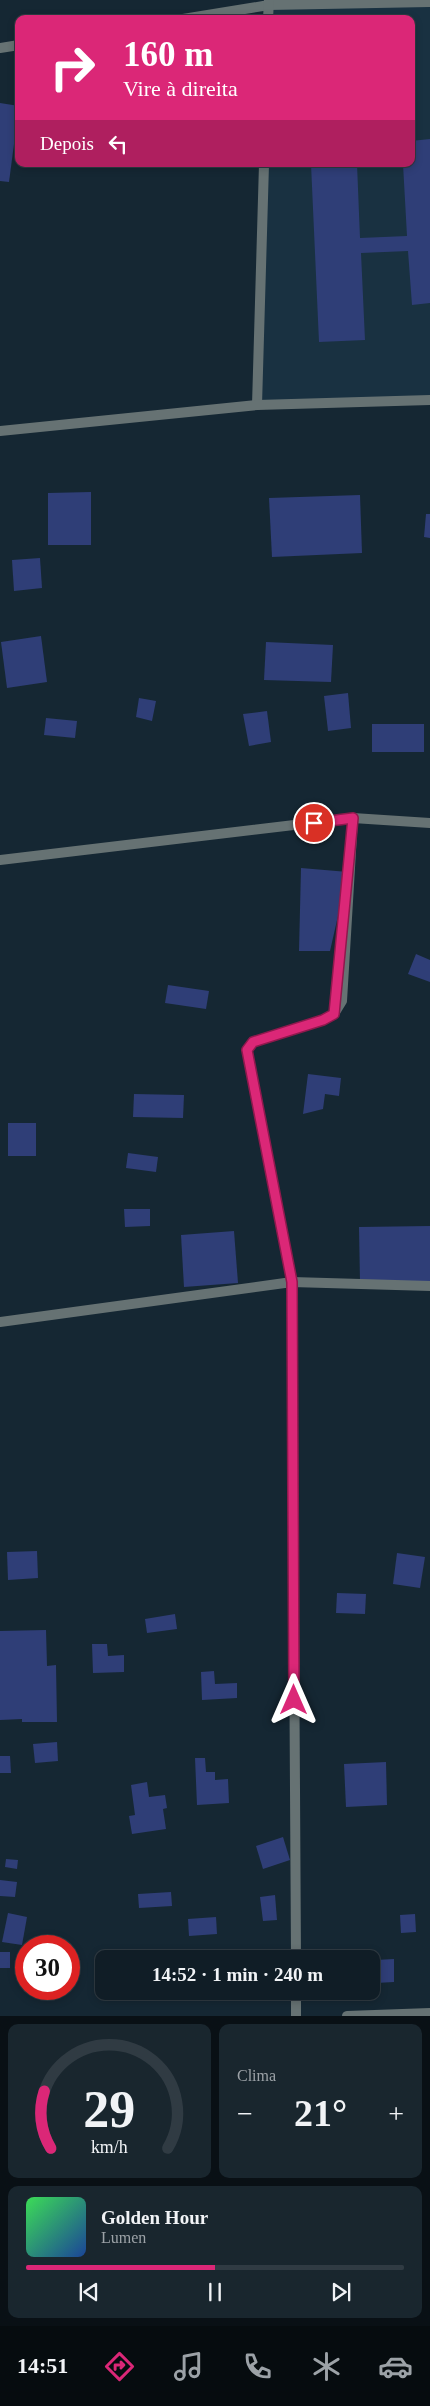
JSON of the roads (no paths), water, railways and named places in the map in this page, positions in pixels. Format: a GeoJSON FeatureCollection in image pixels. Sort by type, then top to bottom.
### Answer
{"type":"FeatureCollection","features":[{"type":"Feature","properties":{"kind":"street"},"geometry":{"type":"LineString","coordinates":[[268,15],[269,2]]}},
{"type":"Feature","properties":{"kind":"street"},"geometry":{"type":"LineString","coordinates":[[202,15],[269,2],[430,2]]}},
{"type":"Feature","properties":{"kind":"street"},"geometry":{"type":"LineString","coordinates":[[0,48],[15,46]]}},
{"type":"Feature","properties":{"kind":"street"},"geometry":{"type":"LineString","coordinates":[[257,405],[264,167]]}},
{"type":"Feature","properties":{"kind":"street"},"geometry":{"type":"LineString","coordinates":[[0,431],[257,405],[430,400]]}},
{"type":"Feature","properties":{"kind":"street"},"geometry":{"type":"LineString","coordinates":[[0,860],[353,818],[430,823]]}},
{"type":"Feature","properties":{"kind":"street"},"geometry":{"type":"LineString","coordinates":[[296,1950],[292,1282],[247,1050],[253,1042],[323,1020],[334,1014],[342,1001],[353,818]]}},
{"type":"Feature","properties":{"kind":"street"},"geometry":{"type":"LineString","coordinates":[[0,1322],[292,1282],[430,1286]]}},
{"type":"Feature","properties":{"kind":"street"},"geometry":{"type":"LineString","coordinates":[[296,2000],[296,2016]]}},
{"type":"Feature","properties":{"kind":"street"},"geometry":{"type":"LineString","coordinates":[[347,2016],[430,2013]]}}]}
